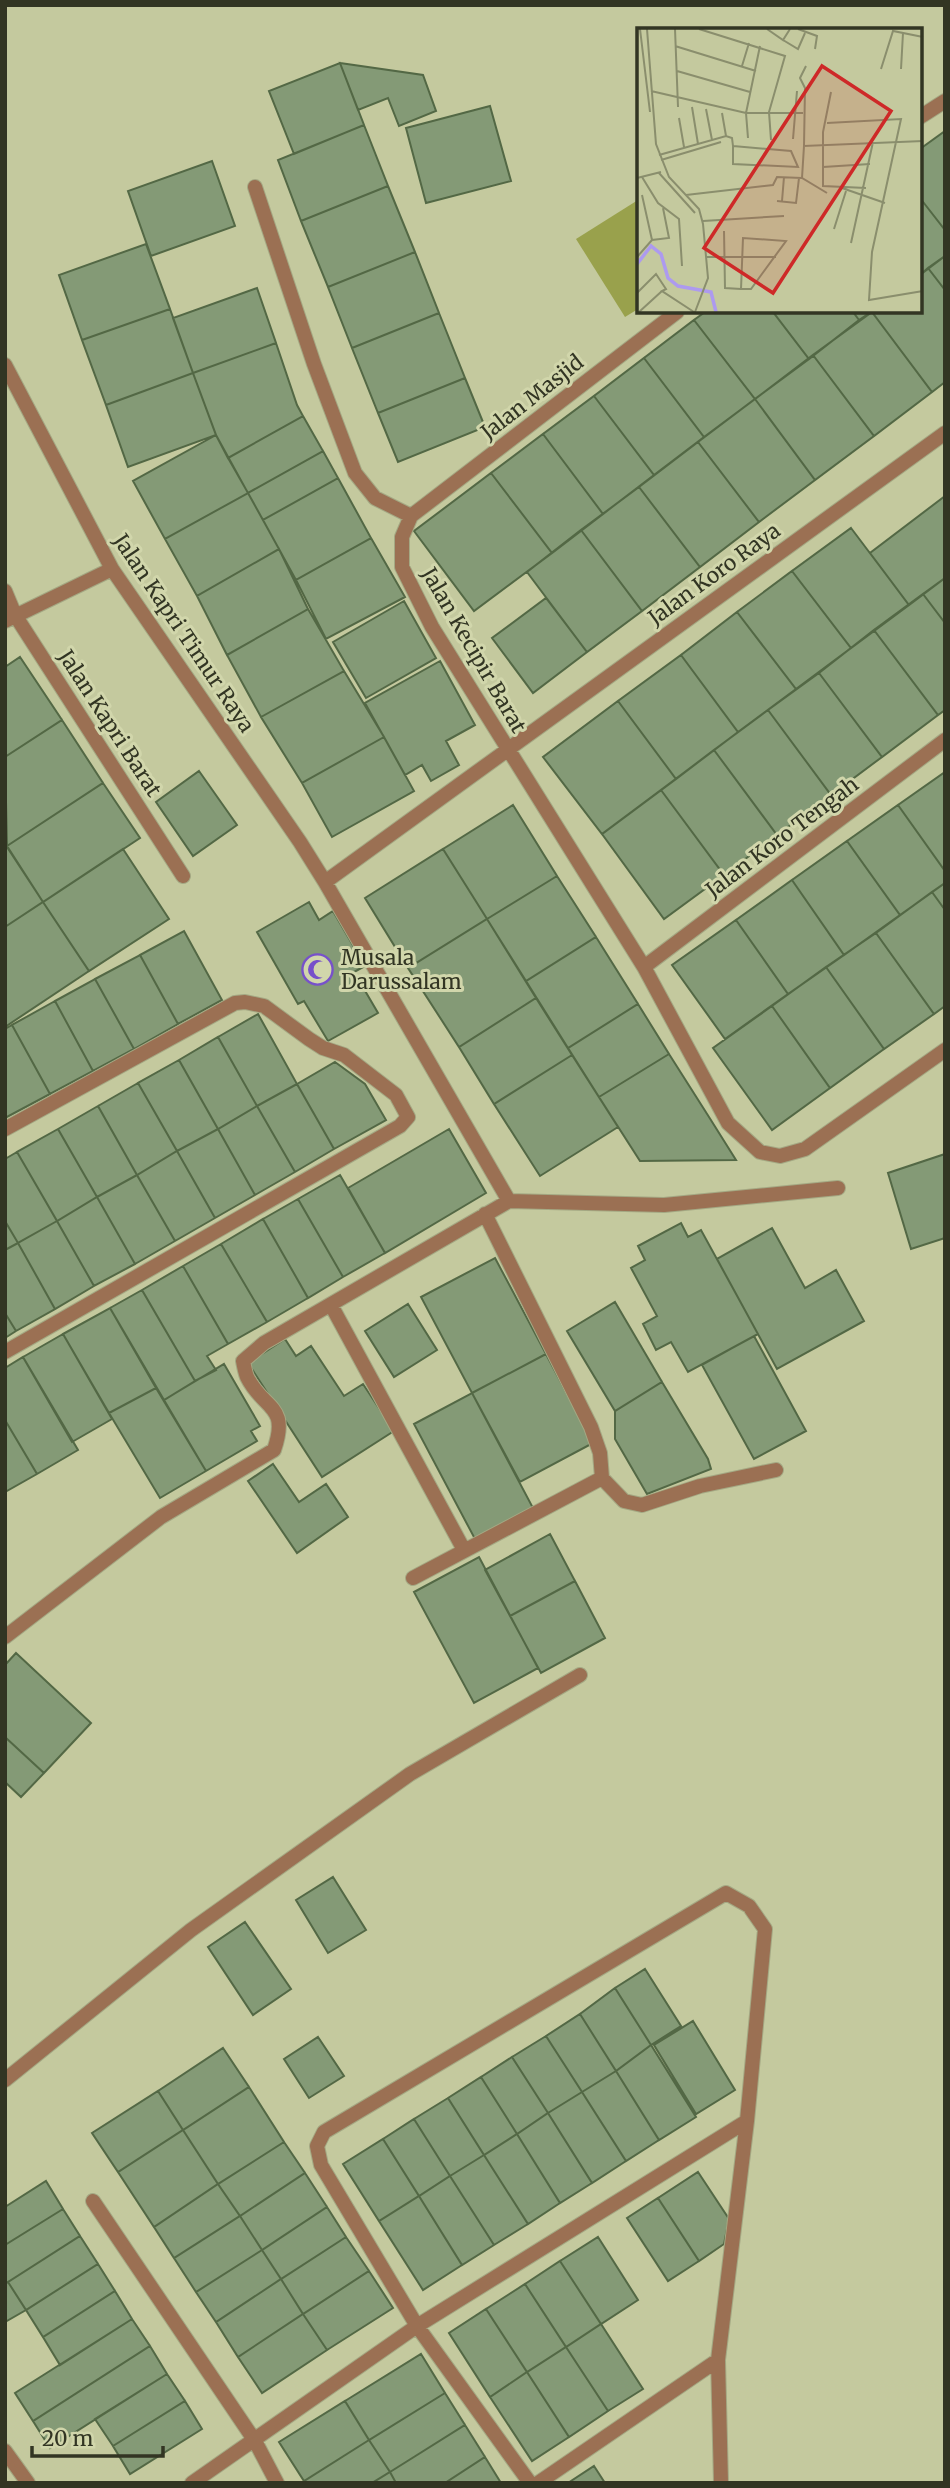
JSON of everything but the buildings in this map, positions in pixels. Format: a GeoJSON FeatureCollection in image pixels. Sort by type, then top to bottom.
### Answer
{"type":"FeatureCollection","features":[{"type":"Feature","properties":{"kind":"street"},"geometry":{"type":"LineString","coordinates":[[922,116],[945,101]]}},
{"type":"Feature","properties":{"kind":"street"},"geometry":{"type":"LineString","coordinates":[[255,187],[314,363],[355,473],[375,498],[411,516]]}},
{"type":"Feature","properties":{"kind":"street","name":"Jalan Masjid"},"geometry":{"type":"LineString","coordinates":[[411,516],[676,313]]}},
{"type":"Feature","properties":{"kind":"street","name":"Jalan Kapri Timur Raya"},"geometry":{"type":"LineString","coordinates":[[5,365],[112,569],[300,842],[509,1201]]}},
{"type":"Feature","properties":{"kind":"street","name":"Jalan Koro Raya"},"geometry":{"type":"LineString","coordinates":[[325,882],[945,433]]}},
{"type":"Feature","properties":{"kind":"street","name":"Jalan Kecipir Barat"},"geometry":{"type":"LineString","coordinates":[[411,516],[402,537],[402,567],[432,627],[644,967],[728,1123],[760,1152],[780,1156],[805,1149],[943,1052]]}},
{"type":"Feature","properties":{"kind":"street"},"geometry":{"type":"LineString","coordinates":[[10,618],[112,569]]}},
{"type":"Feature","properties":{"kind":"street","name":"Jalan Kapri Barat"},"geometry":{"type":"LineString","coordinates":[[5,591],[10,618],[183,876]]}},
{"type":"Feature","properties":{"kind":"street","name":"Jalan Koro Tengah"},"geometry":{"type":"LineString","coordinates":[[644,967],[945,740]]}},
{"type":"Feature","properties":{"kind":"street"},"geometry":{"type":"LineString","coordinates":[[5,1129],[235,1003],[245,1002],[264,1006],[323,1048],[344,1055],[396,1095],[408,1117],[400,1126],[5,1352]]}},
{"type":"Feature","properties":{"kind":"street"},"geometry":{"type":"LineString","coordinates":[[5,1637],[161,1517],[274,1450],[280,1433],[278,1414],[248,1378],[243,1361],[264,1343],[509,1201],[664,1205],[838,1188]]}},
{"type":"Feature","properties":{"kind":"street"},"geometry":{"type":"LineString","coordinates":[[485,1214],[592,1427],[600,1453],[602,1478],[624,1501],[642,1505],[700,1486],[776,1470]]}},
{"type":"Feature","properties":{"kind":"street"},"geometry":{"type":"LineString","coordinates":[[331,1306],[464,1550]]}},
{"type":"Feature","properties":{"kind":"street"},"geometry":{"type":"LineString","coordinates":[[413,1578],[602,1478]]}},
{"type":"Feature","properties":{"kind":"street"},"geometry":{"type":"LineString","coordinates":[[5,2080],[191,1930],[410,1774],[580,1675]]}},
{"type":"Feature","properties":{"kind":"street"},"geometry":{"type":"LineString","coordinates":[[530,2483],[417,2326],[321,2165],[317,2146],[324,2132],[726,1893],[749,1906],[765,1930],[747,2121],[718,2360],[721,2483]]}},
{"type":"Feature","properties":{"kind":"street"},"geometry":{"type":"LineString","coordinates":[[192,2483],[417,2326],[747,2121]]}},
{"type":"Feature","properties":{"kind":"street"},"geometry":{"type":"LineString","coordinates":[[93,2200],[255,2441],[277,2483]]}},
{"type":"Feature","properties":{"kind":"street"},"geometry":{"type":"LineString","coordinates":[[538,2483],[718,2360]]}},
{"type":"Feature","properties":{"kind":"street"},"geometry":{"type":"LineString","coordinates":[[5,2451],[28,2483]]}},
{"type":"Feature","properties":{"kind":"green space"},"geometry":{"type":"Polygon","coordinates":[[[637,201],[637,310],[625,317],[576,239],[637,201]]]}},
{"type":"Feature","properties":{"kind":"place","name":"Musala Darussalam"},"geometry":{"type":"Point","coordinates":[318,969]}}]}
